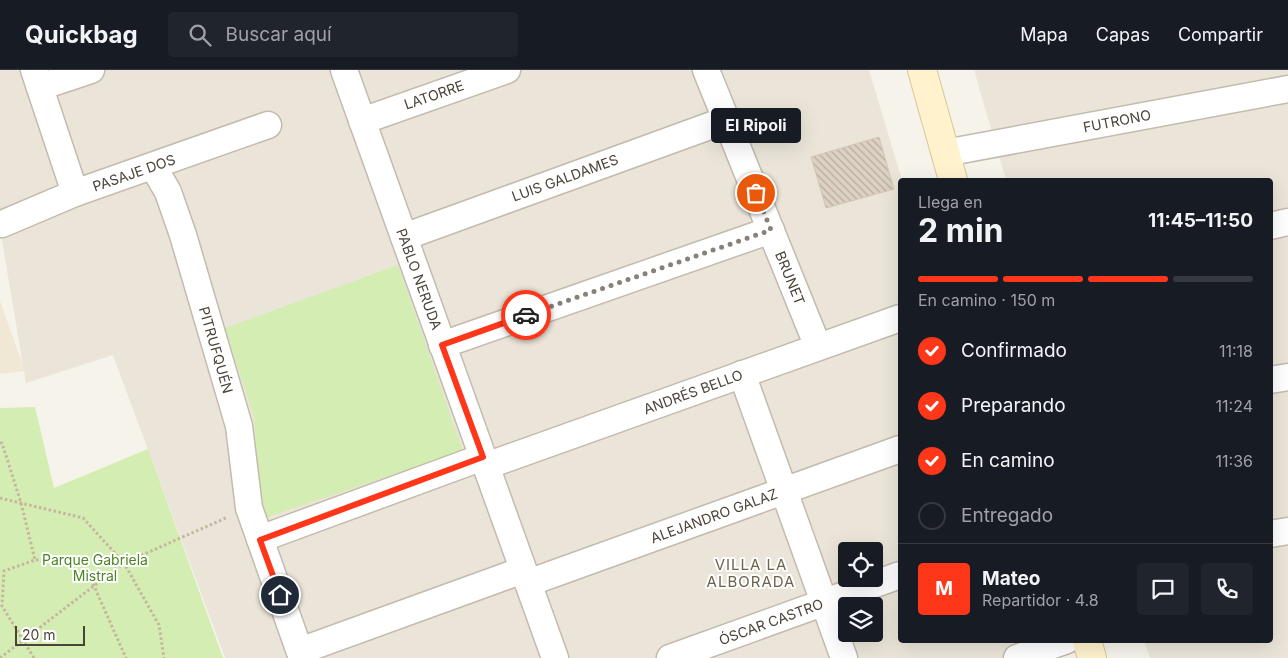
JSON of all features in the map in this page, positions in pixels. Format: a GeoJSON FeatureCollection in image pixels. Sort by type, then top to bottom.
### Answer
{"type":"FeatureCollection","features":[{"type":"Feature","properties":{"kind":"street"},"geometry":{"type":"LineString","coordinates":[[75,193],[37,79],[92,70]]}},
{"type":"Feature","properties":{"kind":"street","name":"PABLO NERUDA"},"geometry":{"type":"LineString","coordinates":[[344,70],[555,658]]}},
{"type":"Feature","properties":{"kind":"street","name":"LATORRE"},"geometry":{"type":"LineString","coordinates":[[362,121],[507,70]]}},
{"type":"Feature","properties":{"kind":"street","name":"BRUNET"},"geometry":{"type":"LineString","coordinates":[[706,70],[818,347]]}},
{"type":"Feature","properties":{"kind":"street"},"geometry":{"type":"LineString","coordinates":[[922,70],[952,178]]}},
{"type":"Feature","properties":{"kind":"street","name":"FUTRONO"},"geometry":{"type":"LineString","coordinates":[[945,153],[1288,89]]}},
{"type":"Feature","properties":{"kind":"street","name":"LUIS GALDAMES"},"geometry":{"type":"LineString","coordinates":[[404,237],[726,120]]}},
{"type":"Feature","properties":{"kind":"street","name":"PASAJE DOS"},"geometry":{"type":"LineString","coordinates":[[2,224],[75,193],[268,125]]}},
{"type":"Feature","properties":{"kind":"street","name":"PITRUFQUÉN"},"geometry":{"type":"LineString","coordinates":[[153,166],[168,192],[239,426],[249,508],[301,655]]}},
{"type":"Feature","properties":{"kind":"street"},"geometry":{"type":"LineString","coordinates":[[1273,225],[1288,222]]}},
{"type":"Feature","properties":{"kind":"street"},"geometry":{"type":"LineString","coordinates":[[442,345],[771,230]]}},
{"type":"Feature","properties":{"kind":"street","name":"ANDRÉS BELLO"},"geometry":{"type":"LineString","coordinates":[[260,540],[898,319]]}},
{"type":"Feature","properties":{"kind":"street"},"geometry":{"type":"LineString","coordinates":[[742,374],[844,658]]}},
{"type":"Feature","properties":{"kind":"street"},"geometry":{"type":"LineString","coordinates":[[1273,380],[1288,377]]}},
{"type":"Feature","properties":{"kind":"street","name":"ALEJANDRO GALAZ"},"geometry":{"type":"LineString","coordinates":[[301,655],[526,576],[784,491],[898,450]]}},
{"type":"Feature","properties":{"kind":"street"},"geometry":{"type":"LineString","coordinates":[[1273,534],[1288,531]]}},
{"type":"Feature","properties":{"kind":"street","name":"ÓSCAR CASTRO"},"geometry":{"type":"LineString","coordinates":[[670,658],[898,576]]}},
{"type":"Feature","properties":{"kind":"street"},"geometry":{"type":"LineString","coordinates":[[1017,658],[1059,643]]}},
{"type":"Feature","properties":{"kind":"street"},"geometry":{"type":"LineString","coordinates":[[1088,643],[1092,658]]}},
{"type":"Feature","properties":{"kind":"path"},"geometry":{"type":"LineString","coordinates":[[0,443],[2,443],[22,503],[35,560]]}},
{"type":"Feature","properties":{"kind":"path"},"geometry":{"type":"LineString","coordinates":[[0,498],[83,518],[124,563],[159,625],[164,658]]}},
{"type":"Feature","properties":{"kind":"path"},"geometry":{"type":"LineString","coordinates":[[0,658],[124,563],[249,508]]}},
{"type":"Feature","properties":{"kind":"path"},"geometry":{"type":"LineString","coordinates":[[34,658],[2,606],[4,571],[35,560],[57,559],[90,580],[126,658]]}},
{"type":"Feature","properties":{"kind":"shaded area"},"geometry":{"type":"Polygon","coordinates":[[[0,70],[869,70],[901,178],[898,178],[898,643],[1042,643],[1046,658],[225,658],[113,355],[26,383],[0,229],[0,70]]]}},
{"type":"Feature","properties":{"kind":"shaded area"},"geometry":{"type":"Polygon","coordinates":[[[974,70],[1288,70],[1288,658],[1150,658],[1145,643],[1273,643],[1273,178],[1005,178],[974,70]]]}},
{"type":"Feature","properties":{"kind":"shaded area"},"geometry":{"type":"Polygon","coordinates":[[[0,301],[25,371],[0,374],[0,301]]]}},
{"type":"Feature","properties":{"kind":"green space"},"geometry":{"type":"Polygon","coordinates":[[[398,265],[463,451],[262,519],[254,417],[225,328],[398,265]]]}},
{"type":"Feature","properties":{"kind":"green space","name":"Parque Gabriela Mistral"},"geometry":{"type":"Polygon","coordinates":[[[35,407],[54,488],[148,449],[223,658],[0,658],[0,408],[35,407]]]}},
{"type":"Feature","properties":{"kind":"building"},"geometry":{"type":"Polygon","coordinates":[[[879,137],[894,189],[826,208],[811,157],[879,137]]]}},
{"type":"Feature","properties":{"kind":"way so far"},"geometry":{"type":"LineString","coordinates":[[526,315],[771,230],[756,193]]}},
{"type":"Feature","properties":{"kind":"place","name":"El Ripoli"},"geometry":{"type":"Point","coordinates":[756,193]}},
{"type":"Feature","properties":{"kind":"district","name":"VILLA LA ALBORADA"},"geometry":{"type":"Point","coordinates":[751,574]}},
{"type":"Feature","properties":{"kind":"route"},"geometry":{"type":"LineString","coordinates":[[280,595],[260,540],[483,457],[442,345],[526,315]]}}]}
